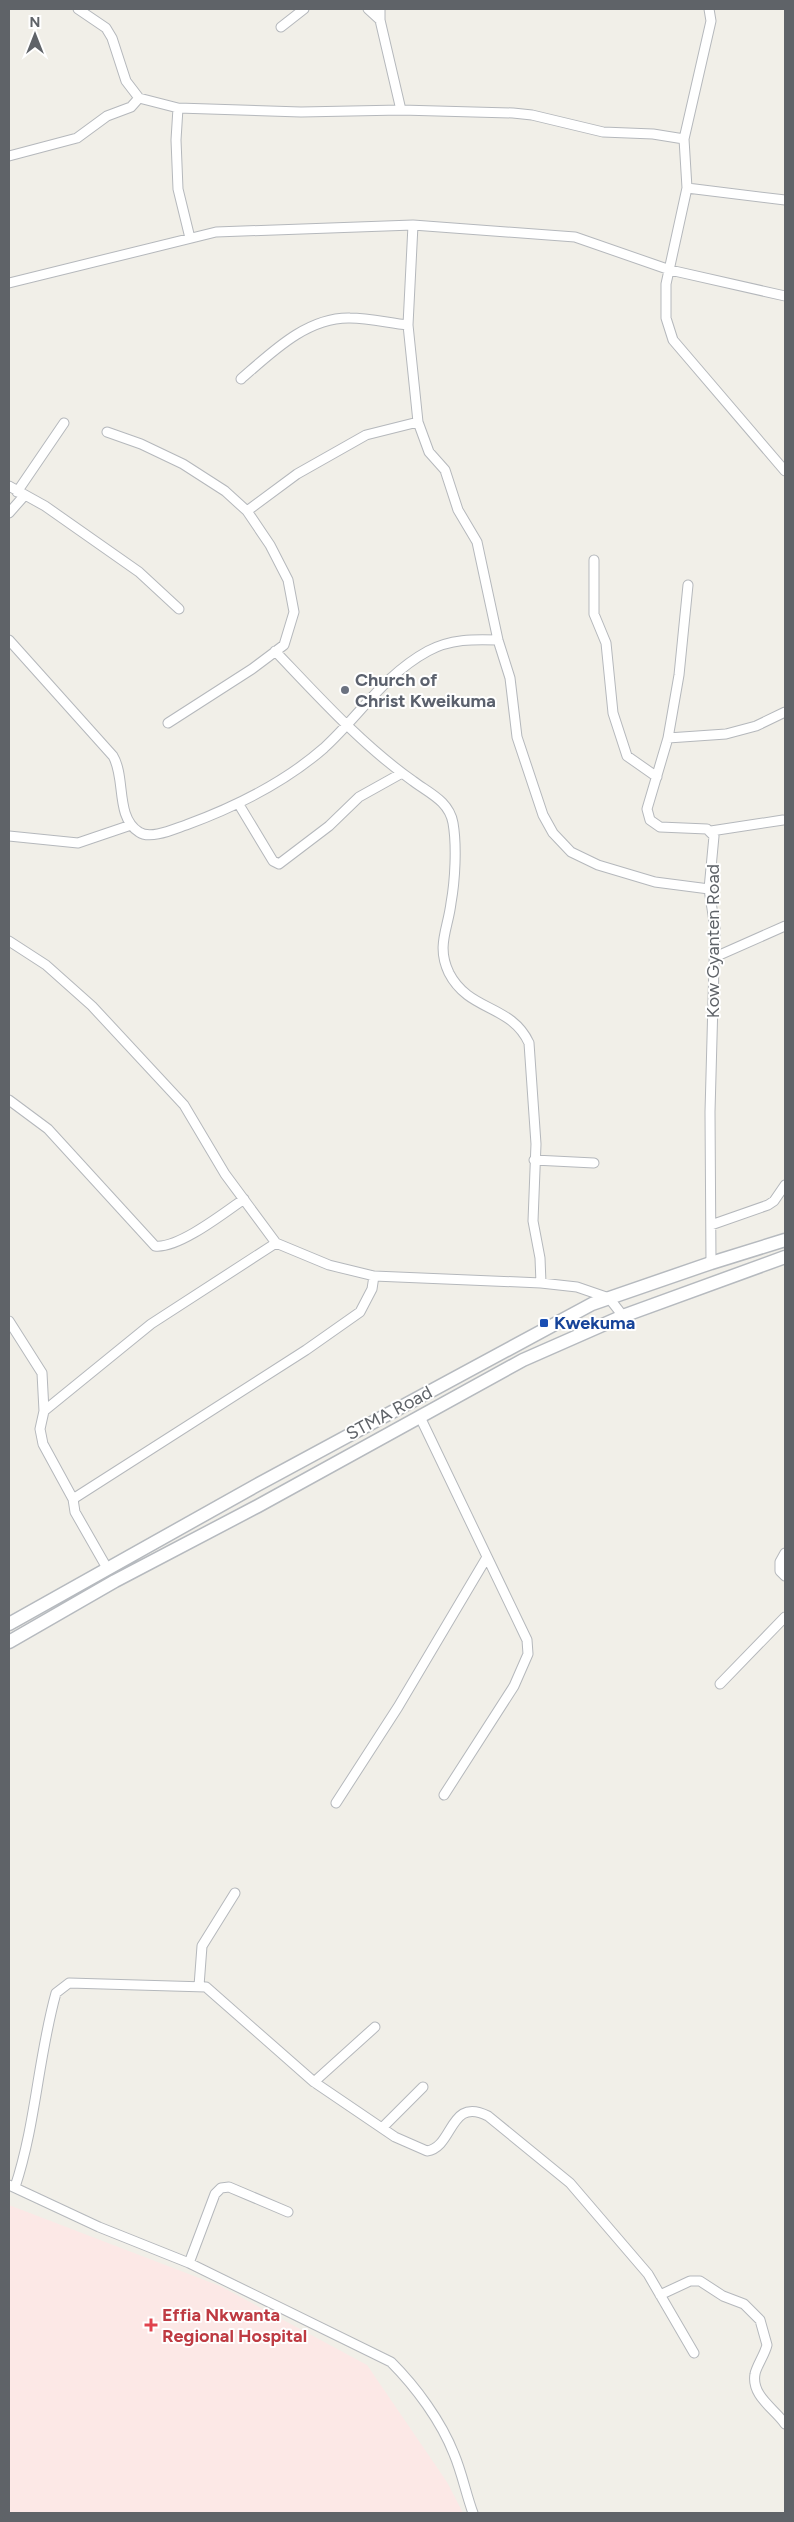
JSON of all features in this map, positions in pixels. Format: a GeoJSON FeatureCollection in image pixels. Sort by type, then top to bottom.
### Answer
{"type":"FeatureCollection","features":[{"type":"Feature","properties":{"kind":"main road","name":"STMA Road"},"geometry":{"type":"LineString","coordinates":[[9,1624],[107,1568],[592,1304],[711,1262],[785,1240]]}},
{"type":"Feature","properties":{"kind":"main road","name":"STMA Road"},"geometry":{"type":"LineString","coordinates":[[9,1642],[115,1581],[523,1360],[623,1316],[785,1257]]}},
{"type":"Feature","properties":{"kind":"street"},"geometry":{"type":"LineString","coordinates":[[82,9],[106,28],[112,38],[126,81],[139,98],[178,108],[302,112],[401,110],[532,115],[603,132],[653,134],[684,139]]}},
{"type":"Feature","properties":{"kind":"street"},"geometry":{"type":"LineString","coordinates":[[281,27],[304,9]]}},
{"type":"Feature","properties":{"kind":"street"},"geometry":{"type":"LineString","coordinates":[[368,9],[380,20]]}},
{"type":"Feature","properties":{"kind":"street"},"geometry":{"type":"LineString","coordinates":[[380,9],[380,20],[401,110]]}},
{"type":"Feature","properties":{"kind":"street"},"geometry":{"type":"LineString","coordinates":[[709,9],[711,21],[684,139],[687,188],[666,284],[666,318],[673,340],[785,472]]}},
{"type":"Feature","properties":{"kind":"street"},"geometry":{"type":"LineString","coordinates":[[9,156],[77,138],[107,116],[131,107],[139,98]]}},
{"type":"Feature","properties":{"kind":"street"},"geometry":{"type":"LineString","coordinates":[[178,108],[176,140],[178,188],[190,238]]}},
{"type":"Feature","properties":{"kind":"street"},"geometry":{"type":"LineString","coordinates":[[687,188],[785,200]]}},
{"type":"Feature","properties":{"kind":"street"},"geometry":{"type":"LineString","coordinates":[[413,225],[408,325],[418,422],[429,452],[445,470],[458,510],[477,542],[498,640],[510,678],[517,737],[543,815],[554,833],[571,852],[598,865],[656,882],[709,889]]}},
{"type":"Feature","properties":{"kind":"street"},"geometry":{"type":"LineString","coordinates":[[9,283],[216,232],[413,225],[575,237],[670,270],[785,296]]}},
{"type":"Feature","properties":{"kind":"street"},"geometry":{"type":"LineString","coordinates":[[241,379],[278,347],[318,323],[349,318],[408,325]]}},
{"type":"Feature","properties":{"kind":"street"},"geometry":{"type":"LineString","coordinates":[[247,511],[297,474],[366,435],[418,422]]}},
{"type":"Feature","properties":{"kind":"street"},"geometry":{"type":"LineString","coordinates":[[9,513],[64,423]]}},
{"type":"Feature","properties":{"kind":"street"},"geometry":{"type":"LineString","coordinates":[[107,432],[184,464],[225,491],[247,511],[270,546],[288,580],[294,612],[284,645],[252,669],[168,723]]}},
{"type":"Feature","properties":{"kind":"street"},"geometry":{"type":"LineString","coordinates":[[9,486],[45,506],[139,572],[180,609]]}},
{"type":"Feature","properties":{"kind":"street"},"geometry":{"type":"LineString","coordinates":[[594,560],[594,614],[606,643],[613,713],[627,756],[657,777]]}},
{"type":"Feature","properties":{"kind":"street"},"geometry":{"type":"LineString","coordinates":[[688,585],[679,675],[668,738],[648,809],[650,820],[660,827],[706,829],[711,831],[783,820]]}},
{"type":"Feature","properties":{"kind":"street"},"geometry":{"type":"LineString","coordinates":[[9,640],[113,756],[119,766],[126,817],[131,826],[140,834],[153,834],[176,828],[238,803],[289,774],[323,748],[380,686],[428,651],[443,644],[465,640],[498,640]]}},
{"type":"Feature","properties":{"kind":"street"},"geometry":{"type":"LineString","coordinates":[[275,651],[347,724],[402,773],[438,796],[453,821],[452,902],[442,946],[448,971],[456,985],[466,996],[475,1002],[506,1015],[525,1034],[529,1043],[536,1144],[533,1221],[540,1258],[541,1283]]}},
{"type":"Feature","properties":{"kind":"street"},"geometry":{"type":"LineString","coordinates":[[668,738],[726,734],[756,726],[785,712]]}},
{"type":"Feature","properties":{"kind":"street"},"geometry":{"type":"LineString","coordinates":[[238,803],[273,861],[279,864],[328,826],[359,796],[402,773]]}},
{"type":"Feature","properties":{"kind":"street"},"geometry":{"type":"LineString","coordinates":[[9,836],[78,843],[131,826]]}},
{"type":"Feature","properties":{"kind":"street","name":"Kow Gyanten Road"},"geometry":{"type":"LineString","coordinates":[[711,831],[714,836],[709,889],[715,928],[710,1112],[711,1262]]}},
{"type":"Feature","properties":{"kind":"street"},"geometry":{"type":"LineString","coordinates":[[715,957],[785,926]]}},
{"type":"Feature","properties":{"kind":"street"},"geometry":{"type":"LineString","coordinates":[[9,941],[46,965],[85,1000],[184,1105],[225,1174],[276,1243],[330,1265],[374,1276],[541,1283],[577,1287],[609,1298],[623,1316]]}},
{"type":"Feature","properties":{"kind":"street"},"geometry":{"type":"LineString","coordinates":[[9,1100],[48,1129],[155,1246],[168,1246],[244,1200]]}},
{"type":"Feature","properties":{"kind":"street"},"geometry":{"type":"LineString","coordinates":[[534,1160],[594,1163]]}},
{"type":"Feature","properties":{"kind":"street"},"geometry":{"type":"LineString","coordinates":[[711,1225],[768,1205],[774,1201],[785,1185]]}},
{"type":"Feature","properties":{"kind":"street"},"geometry":{"type":"LineString","coordinates":[[44,1411],[152,1324],[276,1243]]}},
{"type":"Feature","properties":{"kind":"street"},"geometry":{"type":"LineString","coordinates":[[73,1499],[306,1350],[360,1312],[372,1289],[374,1276]]}},
{"type":"Feature","properties":{"kind":"street"},"geometry":{"type":"LineString","coordinates":[[9,1321],[42,1373],[44,1411],[40,1436],[56,1470],[73,1499],[75,1512],[107,1568]]}},
{"type":"Feature","properties":{"kind":"street"},"geometry":{"type":"LineString","coordinates":[[420,1417],[527,1640],[528,1654],[514,1686],[444,1795]]}},
{"type":"Feature","properties":{"kind":"street"},"geometry":{"type":"LineString","coordinates":[[785,1554],[780,1562],[780,1571],[785,1576]]}},
{"type":"Feature","properties":{"kind":"street"},"geometry":{"type":"LineString","coordinates":[[336,1803],[403,1699],[486,1557]]}},
{"type":"Feature","properties":{"kind":"street"},"geometry":{"type":"LineString","coordinates":[[720,1684],[785,1617]]}},
{"type":"Feature","properties":{"kind":"street"},"geometry":{"type":"LineString","coordinates":[[199,1986],[202,1946],[235,1893]]}},
{"type":"Feature","properties":{"kind":"street"},"geometry":{"type":"LineString","coordinates":[[473,2513],[454,2454],[441,2429],[411,2382],[392,2362],[189,2263],[99,2226],[12,2186],[26,2155],[47,2030],[56,1992],[60,1988],[69,1983],[183,1988],[199,1986],[215,1993],[314,2082],[395,2137],[427,2151],[434,2148],[459,2116],[466,2112],[477,2110],[488,2116],[570,2183],[648,2274],[694,2353]]}},
{"type":"Feature","properties":{"kind":"street"},"geometry":{"type":"LineString","coordinates":[[314,2082],[375,2027]]}},
{"type":"Feature","properties":{"kind":"street"},"geometry":{"type":"LineString","coordinates":[[382,2128],[423,2086]]}},
{"type":"Feature","properties":{"kind":"street"},"geometry":{"type":"LineString","coordinates":[[189,2263],[216,2194],[221,2188],[229,2187],[288,2212]]}},
{"type":"Feature","properties":{"kind":"street"},"geometry":{"type":"LineString","coordinates":[[660,2295],[690,2281],[700,2281],[722,2296],[744,2304],[760,2320],[767,2345],[754,2374],[755,2387],[769,2407],[785,2424]]}},
{"type":"Feature","properties":{"kind":"shaded area","name":"Effia Nkwanta Regional Hospital"},"geometry":{"type":"Polygon","coordinates":[[[9,2205],[220,2286],[367,2365],[447,2482],[463,2513],[9,2513],[9,2205]]]}},
{"type":"Feature","properties":{"kind":"place","name":"Church of Christ Kweikuma"},"geometry":{"type":"Point","coordinates":[345,690]}},
{"type":"Feature","properties":{"kind":"place","name":"Kwekuma"},"geometry":{"type":"Point","coordinates":[544,1323]}},
{"type":"Feature","properties":{"kind":"place","name":"Effia Nkwanta Regional Hospital"},"geometry":{"type":"Point","coordinates":[151,2325]}}]}
